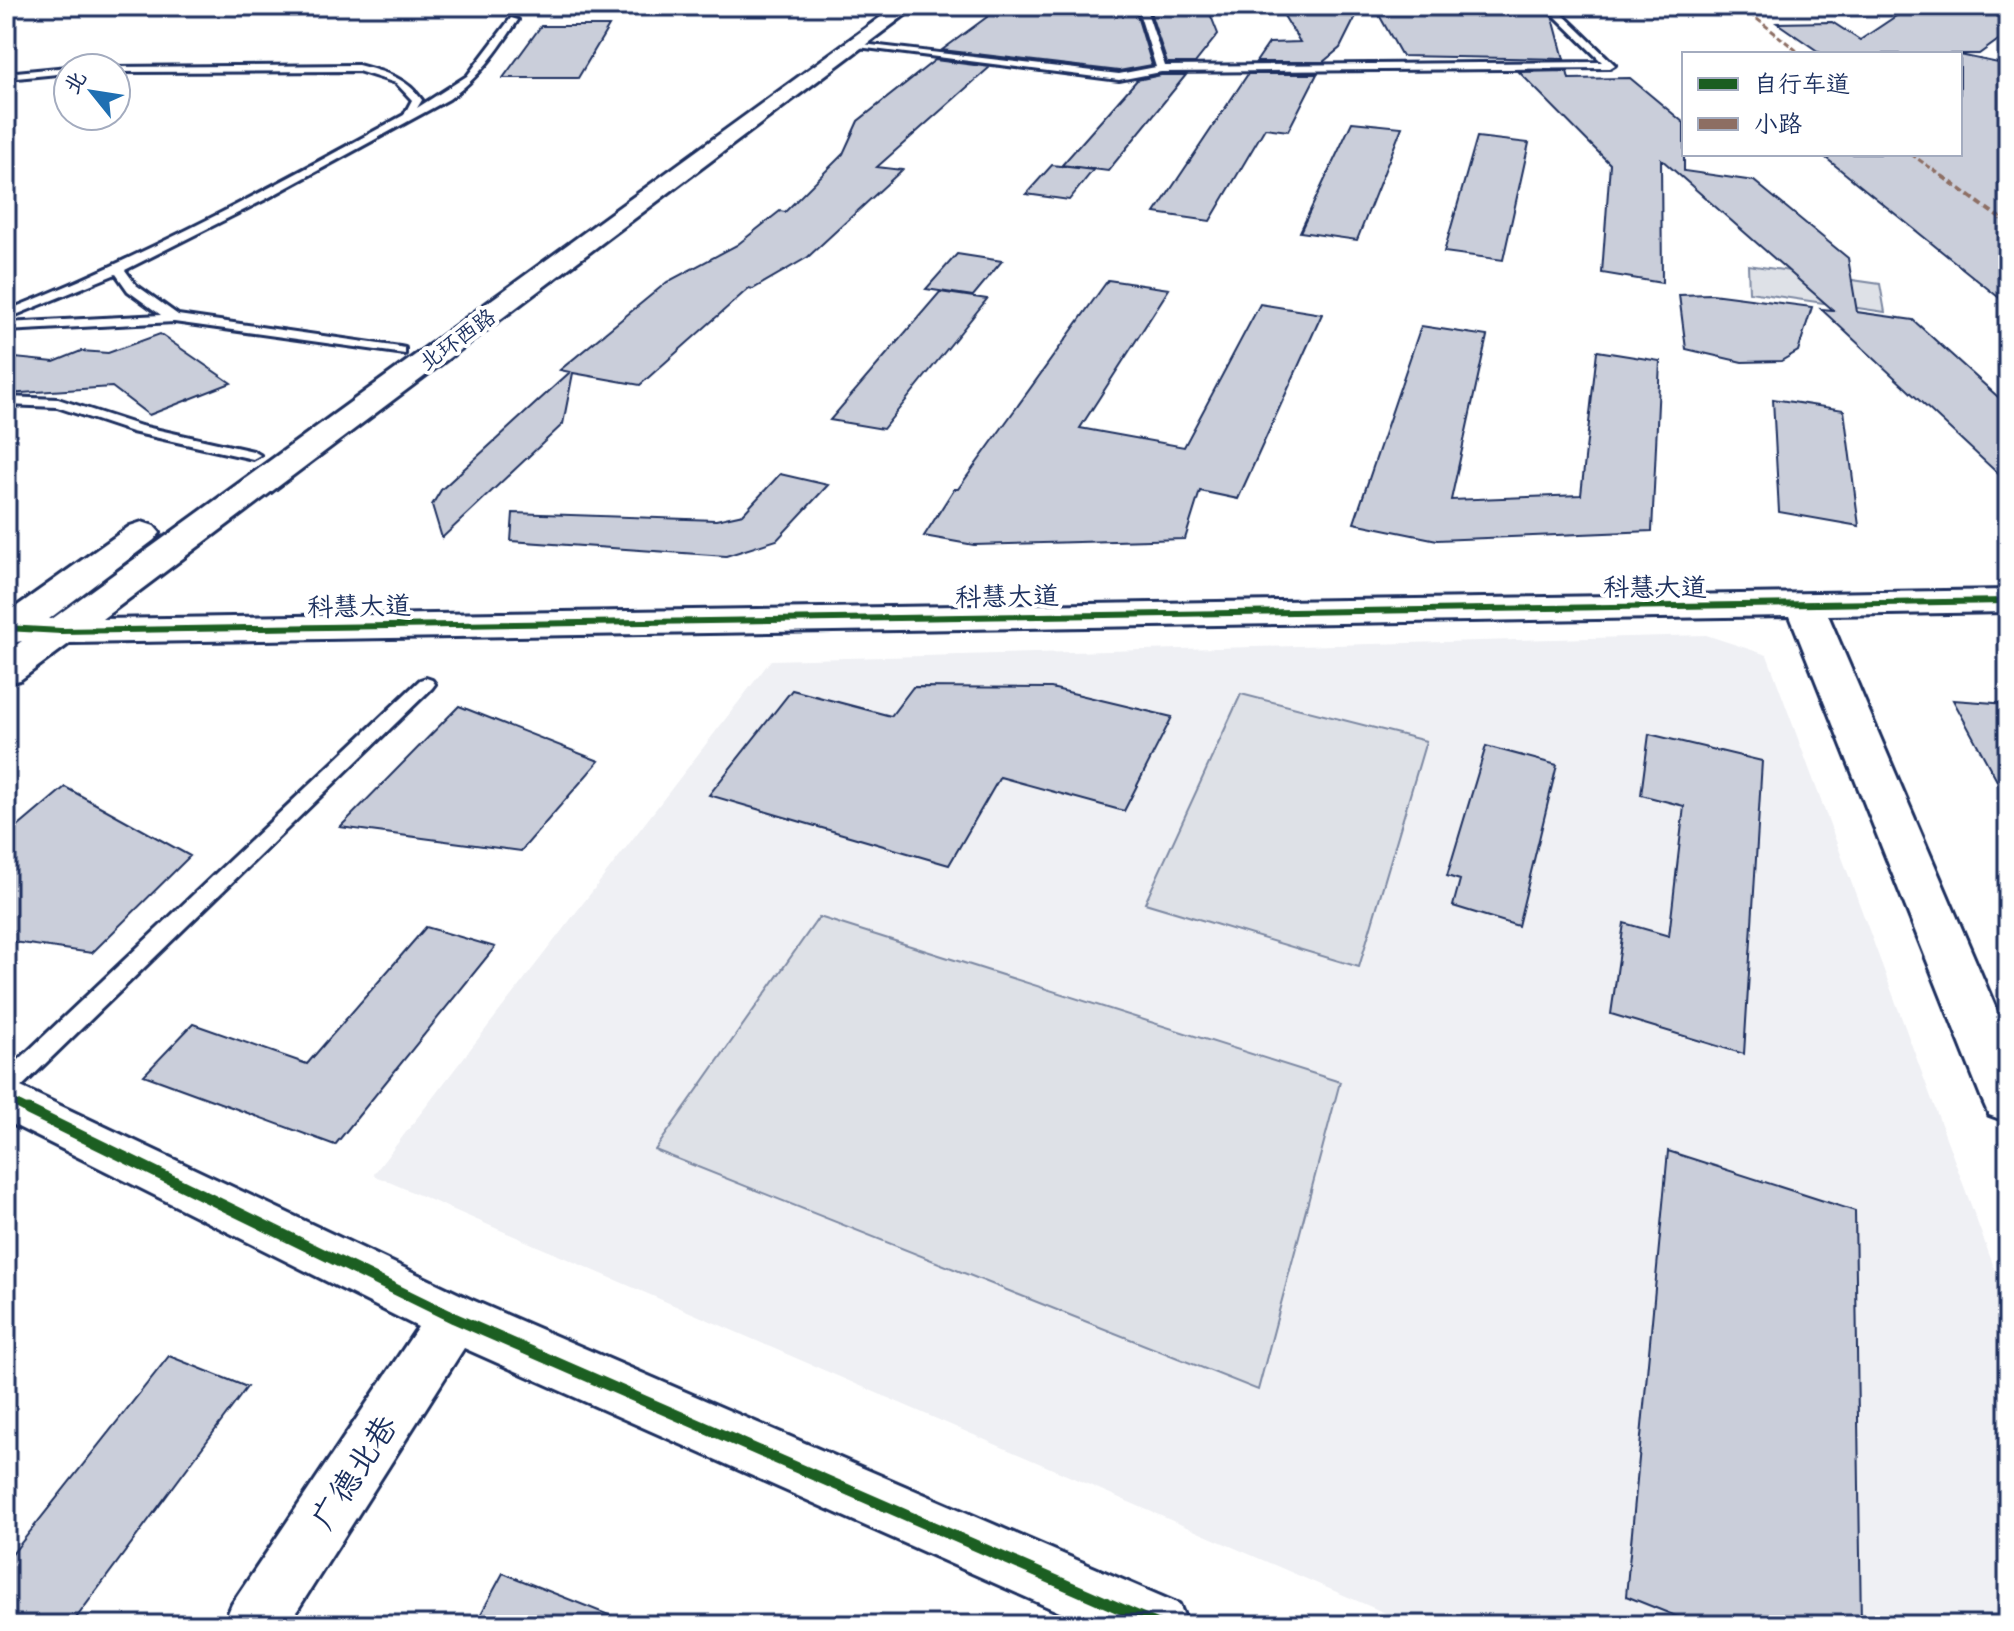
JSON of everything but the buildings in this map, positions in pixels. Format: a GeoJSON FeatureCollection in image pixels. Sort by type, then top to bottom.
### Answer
{"type":"FeatureCollection","features":[{"type":"Feature","properties":{"kind":"street","name":"北环西路"},"geometry":{"type":"LineString","coordinates":[[228,473],[884,6]]}},
{"type":"Feature","properties":{"kind":"street","name":"北环西路"},"geometry":{"type":"LineString","coordinates":[[6,671],[908,6]]}},
{"type":"Feature","properties":{"kind":"street"},"geometry":{"type":"LineString","coordinates":[[7,634],[165,517]]}},
{"type":"Feature","properties":{"kind":"street","name":"科慧大道"},"geometry":{"type":"LineString","coordinates":[[7,634],[2008,601]]}},
{"type":"Feature","properties":{"kind":"street"},"geometry":{"type":"LineString","coordinates":[[1805,606],[2008,1099]]}},
{"type":"Feature","properties":{"kind":"street"},"geometry":{"type":"LineString","coordinates":[[6,1099],[454,1318],[1158,1625]]}},
{"type":"Feature","properties":{"kind":"street","name":"广德北巷"},"geometry":{"type":"LineString","coordinates":[[253,1625],[454,1318]]}},
{"type":"Feature","properties":{"kind":"lane"},"geometry":{"type":"LineString","coordinates":[[1141,6],[1161,69]]}},
{"type":"Feature","properties":{"kind":"lane"},"geometry":{"type":"LineString","coordinates":[[854,46],[1119,77],[1161,69],[1610,65],[1549,6]]}},
{"type":"Feature","properties":{"kind":"lane"},"geometry":{"type":"LineString","coordinates":[[6,315],[120,271],[453,96],[473,80],[514,20]]}},
{"type":"Feature","properties":{"kind":"lane"},"geometry":{"type":"LineString","coordinates":[[132,69],[358,68],[392,77],[410,86],[417,100],[408,117]]}},
{"type":"Feature","properties":{"kind":"lane"},"geometry":{"type":"LineString","coordinates":[[6,76],[52,72]]}},
{"type":"Feature","properties":{"kind":"lane"},"geometry":{"type":"LineString","coordinates":[[120,271],[132,288],[174,318]]}},
{"type":"Feature","properties":{"kind":"lane"},"geometry":{"type":"LineString","coordinates":[[6,327],[174,318],[400,351]]}},
{"type":"Feature","properties":{"kind":"lane"},"geometry":{"type":"LineString","coordinates":[[6,401],[58,403],[137,429],[253,455]]}},
{"type":"Feature","properties":{"kind":"lane"},"geometry":{"type":"LineString","coordinates":[[6,1087],[426,684]]}},
{"type":"Feature","properties":{"kind":"shaded area"},"geometry":{"type":"Polygon","coordinates":[[[1748,265],[1880,284],[1885,312],[1749,292],[1748,265]]]}},
{"type":"Feature","properties":{"kind":"shaded area"},"geometry":{"type":"Polygon","coordinates":[[[1706,635],[1767,655],[2008,1305],[2008,1625],[1413,1625],[373,1175],[771,660],[1706,635]]]}},
{"type":"Feature","properties":{"kind":"shaded area"},"geometry":{"type":"Polygon","coordinates":[[[1241,694],[1426,741],[1359,967],[1145,903],[1241,694]]]}},
{"type":"Feature","properties":{"kind":"shaded area"},"geometry":{"type":"Polygon","coordinates":[[[819,917],[1340,1082],[1258,1390],[655,1150],[819,917]]]}},
{"type":"Feature","properties":{"kind":"marked path"},"geometry":{"type":"LineString","coordinates":[[1768,6],[1742,7],[1798,52]]}},
{"type":"Feature","properties":{"kind":"marked path"},"geometry":{"type":"LineString","coordinates":[[1914,156],[2008,224]]}},
{"type":"Feature","properties":{"kind":"cycle path"},"geometry":{"type":"LineString","coordinates":[[6,628],[61,631],[2008,601]]}},
{"type":"Feature","properties":{"kind":"cycle path"},"geometry":{"type":"LineString","coordinates":[[6,1099],[454,1318],[1158,1625]]}}]}
